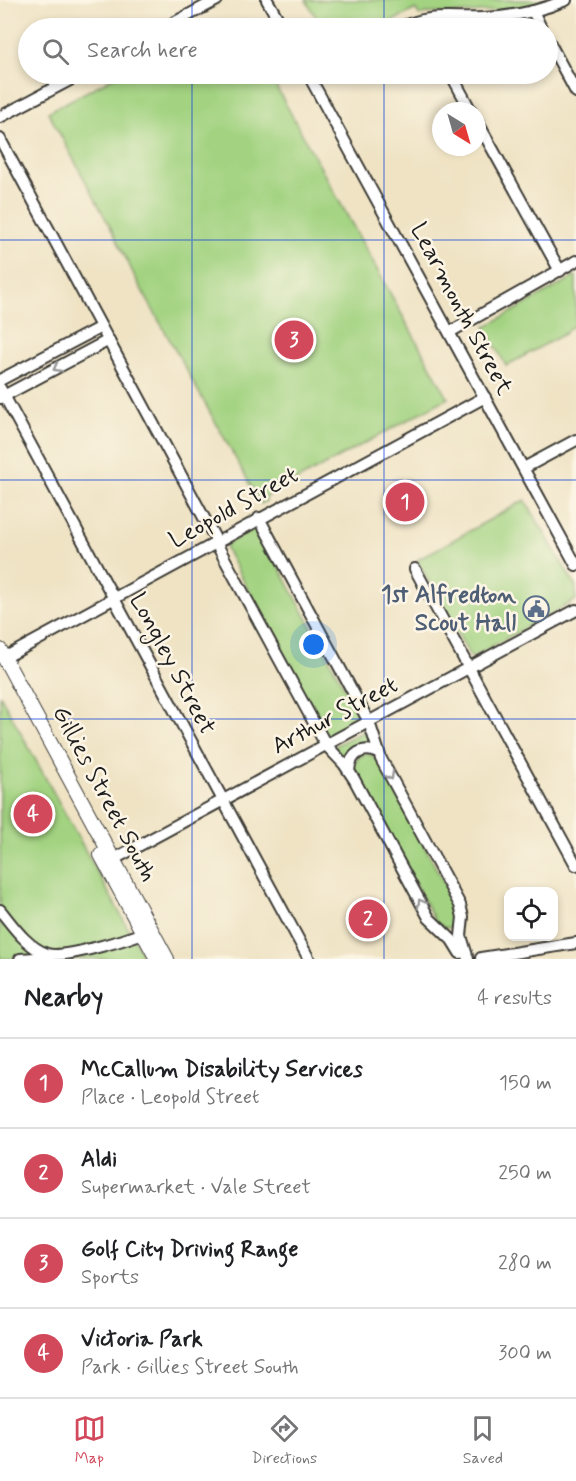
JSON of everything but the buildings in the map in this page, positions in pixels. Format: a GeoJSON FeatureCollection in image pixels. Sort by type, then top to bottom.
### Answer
{"type":"FeatureCollection","features":[{"type":"Feature","properties":{"kind":"main road","name":"Gillies Street South"},"geometry":{"type":"LineString","coordinates":[[1,658],[110,862],[167,959]]}},
{"type":"Feature","properties":{"kind":"main road","name":"Gillies Street South"},"geometry":{"type":"LineString","coordinates":[[110,862],[142,933],[157,959]]}},
{"type":"Feature","properties":{"kind":"street"},"geometry":{"type":"LineString","coordinates":[[183,18],[217,0]]}},
{"type":"Feature","properties":{"kind":"street"},"geometry":{"type":"LineString","coordinates":[[267,0],[277,18]]}},
{"type":"Feature","properties":{"kind":"street"},"geometry":{"type":"LineString","coordinates":[[484,18],[533,11],[566,0]]}},
{"type":"Feature","properties":{"kind":"street"},"geometry":{"type":"LineString","coordinates":[[533,11],[536,18]]}},
{"type":"Feature","properties":{"kind":"street"},"geometry":{"type":"LineString","coordinates":[[558,59],[576,92]]}},
{"type":"Feature","properties":{"kind":"street"},"geometry":{"type":"LineString","coordinates":[[0,117],[62,84]]}},
{"type":"Feature","properties":{"kind":"street","name":"Learmonth Street"},"geometry":{"type":"LineString","coordinates":[[316,84],[574,558]]}},
{"type":"Feature","properties":{"kind":"street"},"geometry":{"type":"LineString","coordinates":[[456,84],[466,102]]}},
{"type":"Feature","properties":{"kind":"street"},"geometry":{"type":"LineString","coordinates":[[486,137],[560,271]]}},
{"type":"Feature","properties":{"kind":"street"},"geometry":{"type":"LineString","coordinates":[[0,139],[326,745],[349,771],[429,918],[457,945],[461,959]]}},
{"type":"Feature","properties":{"kind":"street"},"geometry":{"type":"LineString","coordinates":[[450,332],[576,261]]}},
{"type":"Feature","properties":{"kind":"street"},"geometry":{"type":"LineString","coordinates":[[0,380],[101,327]]}},
{"type":"Feature","properties":{"kind":"street"},"geometry":{"type":"LineString","coordinates":[[1,394],[109,340]]}},
{"type":"Feature","properties":{"kind":"street","name":"Longley Street"},"geometry":{"type":"LineString","coordinates":[[1,394],[309,959]]}},
{"type":"Feature","properties":{"kind":"street","name":"Leopold Street"},"geometry":{"type":"LineString","coordinates":[[1,658],[485,397]]}},
{"type":"Feature","properties":{"kind":"street"},"geometry":{"type":"LineString","coordinates":[[524,468],[576,440]]}},
{"type":"Feature","properties":{"kind":"street"},"geometry":{"type":"LineString","coordinates":[[259,518],[369,722],[379,753],[456,897],[462,910],[461,936],[468,959]]}},
{"type":"Feature","properties":{"kind":"street"},"geometry":{"type":"LineString","coordinates":[[415,569],[576,866]]}},
{"type":"Feature","properties":{"kind":"street","name":"Arthur Street"},"geometry":{"type":"LineString","coordinates":[[110,862],[576,610]]}},
{"type":"Feature","properties":{"kind":"street"},"geometry":{"type":"LineString","coordinates":[[349,771],[351,760],[357,753],[368,750],[379,753]]}},
{"type":"Feature","properties":{"kind":"street"},"geometry":{"type":"LineString","coordinates":[[0,910],[28,941],[43,952],[54,956]]}},
{"type":"Feature","properties":{"kind":"street"},"geometry":{"type":"LineString","coordinates":[[444,932],[452,932],[462,922]]}},
{"type":"Feature","properties":{"kind":"street"},"geometry":{"type":"LineString","coordinates":[[20,959],[54,956],[90,949],[142,933]]}},
{"type":"Feature","properties":{"kind":"street"},"geometry":{"type":"LineString","coordinates":[[481,958],[513,956],[576,943]]}},
{"type":"Feature","properties":{"kind":"green space"},"geometry":{"type":"Polygon","coordinates":[[[306,0],[552,0],[521,7],[474,13],[419,15],[416,9],[398,18],[316,18],[306,0]]]}},
{"type":"Feature","properties":{"kind":"green space"},"geometry":{"type":"Polygon","coordinates":[[[101,84],[275,84],[448,398],[266,497],[266,501],[261,504],[138,283],[48,112],[101,84]]]}},
{"type":"Feature","properties":{"kind":"green space"},"geometry":{"type":"Polygon","coordinates":[[[576,276],[576,323],[564,334],[506,366],[485,327],[576,276]]]}},
{"type":"Feature","properties":{"kind":"green space"},"geometry":{"type":"Polygon","coordinates":[[[525,500],[576,587],[576,600],[471,658],[417,560],[525,500]]]}},
{"type":"Feature","properties":{"kind":"green space"},"geometry":{"type":"Polygon","coordinates":[[[254,529],[259,530],[360,716],[359,722],[332,736],[326,734],[226,549],[226,544],[254,529]]]}},
{"type":"Feature","properties":{"kind":"green space"},"geometry":{"type":"Polygon","coordinates":[[[0,695],[140,950],[143,959],[0,959],[0,695]]]}},
{"type":"Feature","properties":{"kind":"green space"},"geometry":{"type":"Polygon","coordinates":[[[362,732],[368,735],[373,747],[346,761],[334,746],[362,732]]]}},
{"type":"Feature","properties":{"kind":"green space"},"geometry":{"type":"Polygon","coordinates":[[[369,754],[377,758],[459,911],[458,923],[454,927],[445,928],[435,921],[352,766],[361,755],[369,754]]]}},
{"type":"Feature","properties":{"kind":"place","name":"Golf City Driving Range"},"geometry":{"type":"Point","coordinates":[294,340]}},
{"type":"Feature","properties":{"kind":"place","name":"McCallum Disability Services"},"geometry":{"type":"Point","coordinates":[405,502]}},
{"type":"Feature","properties":{"kind":"place","name":"1st Alfredton Scout Hall"},"geometry":{"type":"Point","coordinates":[536,609]}},
{"type":"Feature","properties":{"kind":"place","name":"Victoria Park"},"geometry":{"type":"Point","coordinates":[33,814]}},
{"type":"Feature","properties":{"kind":"place","name":"Aldi"},"geometry":{"type":"Point","coordinates":[368,919]}}]}
